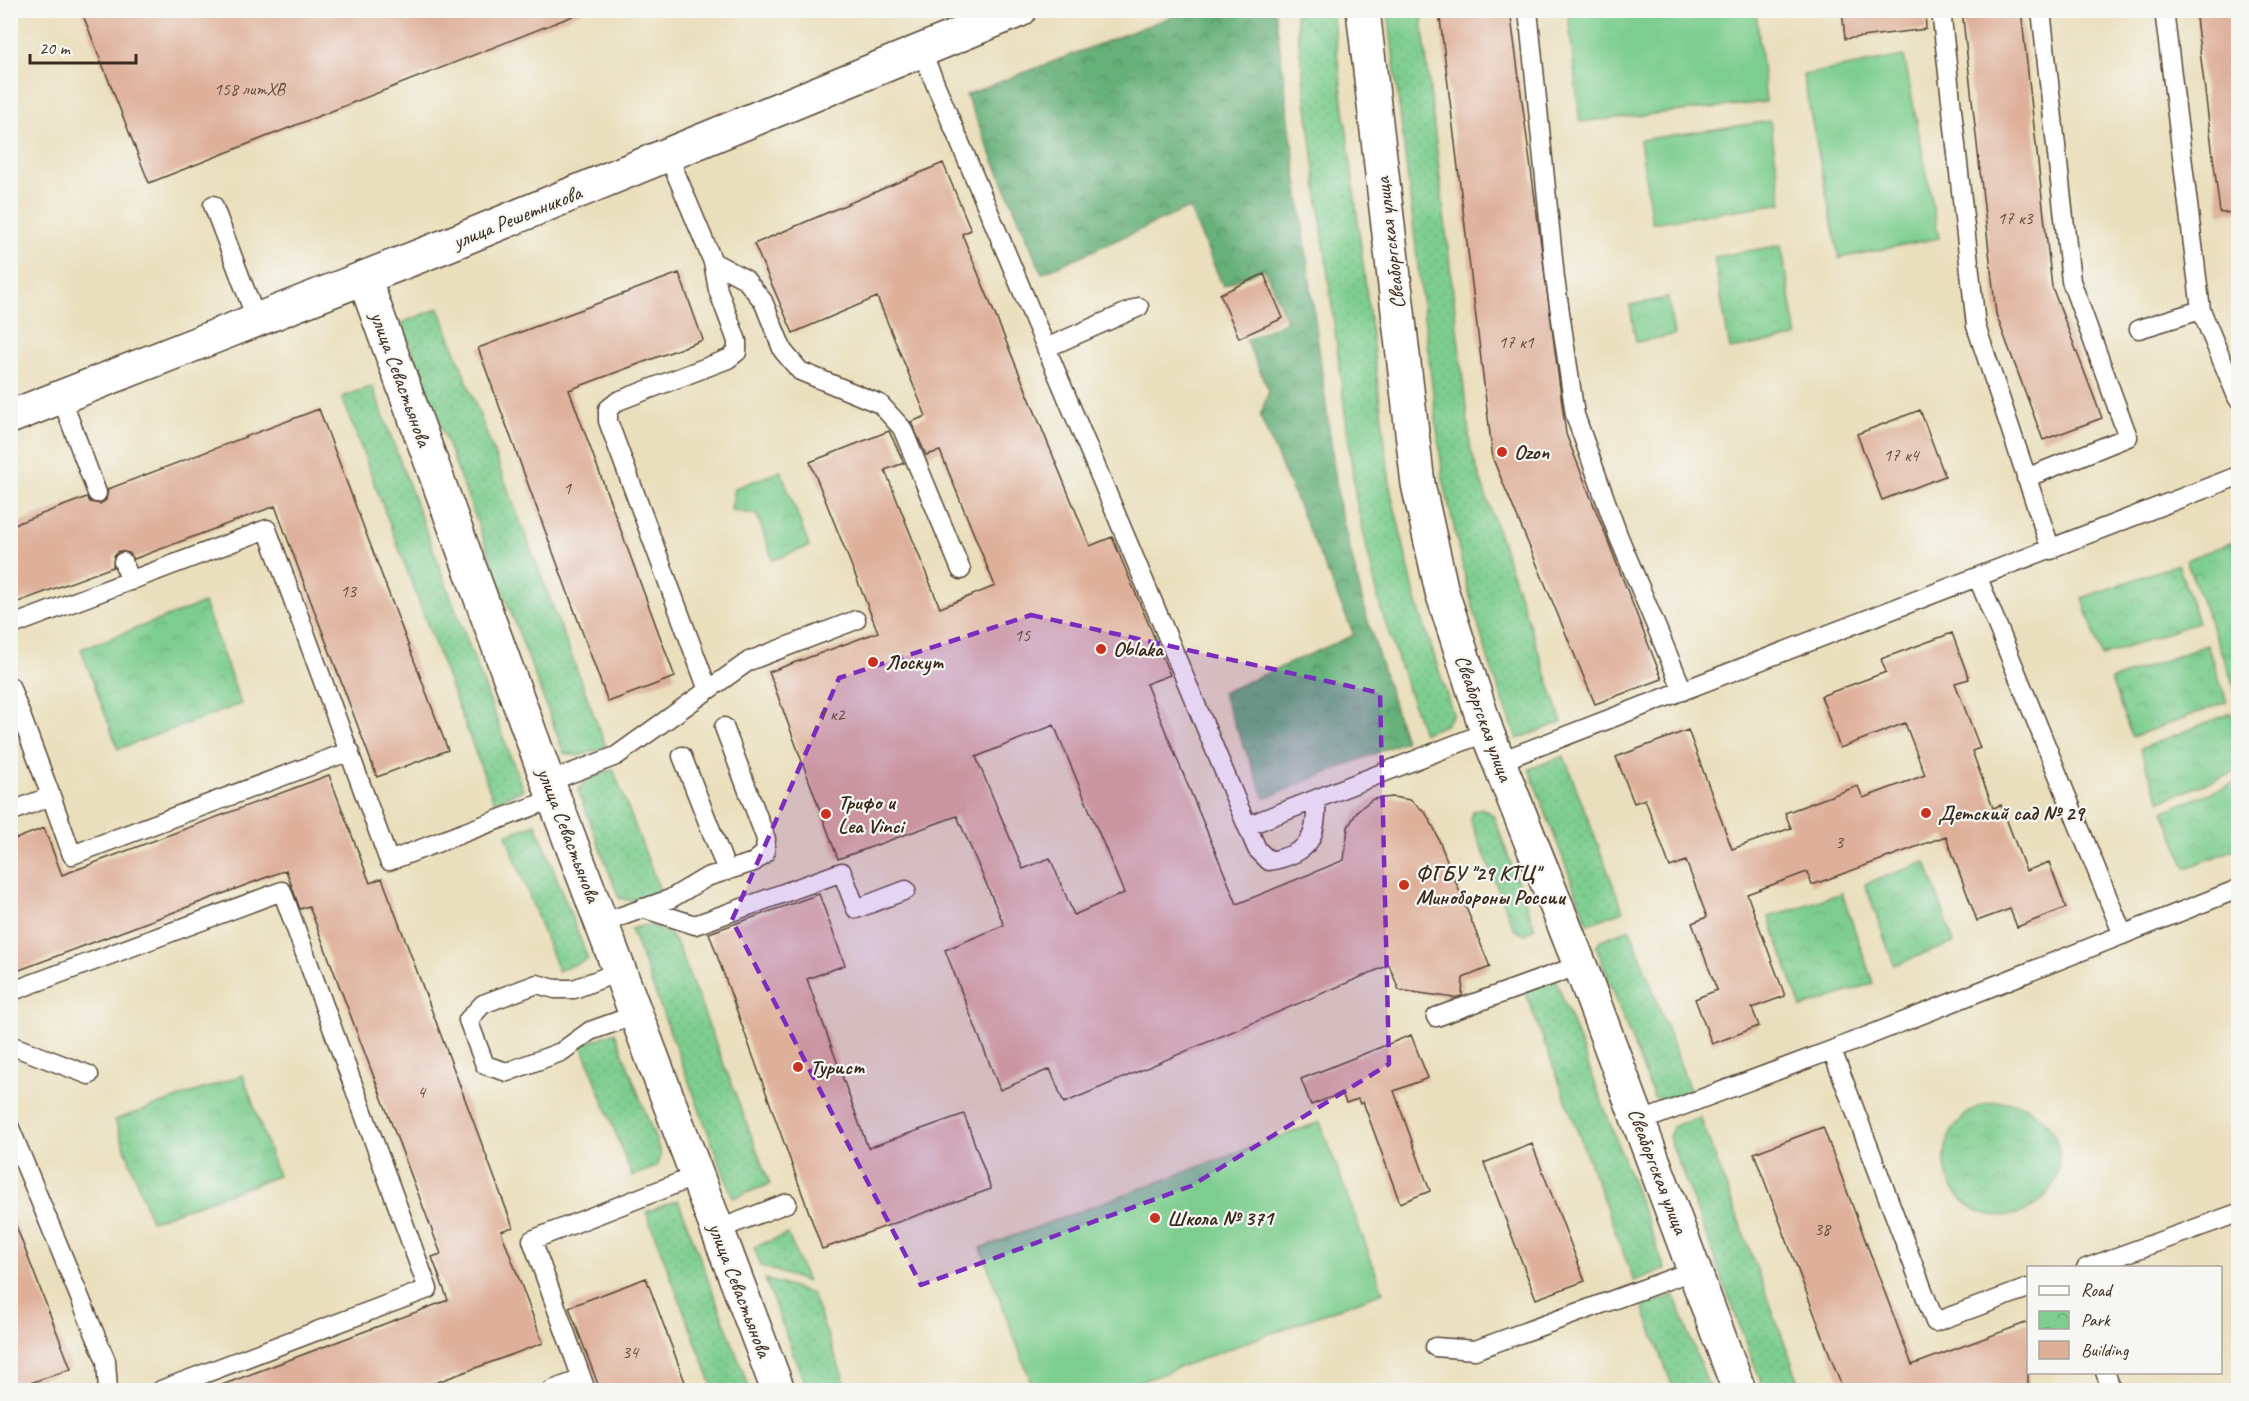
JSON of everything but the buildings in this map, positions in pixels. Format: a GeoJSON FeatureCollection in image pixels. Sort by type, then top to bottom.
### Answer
{"type":"FeatureCollection","features":[{"type":"Feature","properties":{"kind":"street","name":"улица Решетникова"},"geometry":{"type":"LineString","coordinates":[[10,417],[364,279],[1020,10]]}},
{"type":"Feature","properties":{"kind":"street","name":"Свеаборгская улица"},"geometry":{"type":"LineString","coordinates":[[1363,10],[1418,484],[1442,592],[1498,762],[1580,965],[1739,1390]]}},
{"type":"Feature","properties":{"kind":"street","name":"улица Севастьянова"},"geometry":{"type":"LineString","coordinates":[[364,279],[551,790],[638,1014],[696,1176],[778,1390]]}},
{"type":"Feature","properties":{"kind":"lane"},"geometry":{"type":"LineString","coordinates":[[1528,10],[1555,278],[1575,415],[1618,535],[1683,691]]}},
{"type":"Feature","properties":{"kind":"lane"},"geometry":{"type":"LineString","coordinates":[[1941,10],[1976,326],[2051,550]]}},
{"type":"Feature","properties":{"kind":"lane"},"geometry":{"type":"LineString","coordinates":[[2026,478],[2128,437],[2072,280],[2041,10]]}},
{"type":"Feature","properties":{"kind":"lane"},"geometry":{"type":"LineString","coordinates":[[2164,10],[2201,310],[2238,393]]}},
{"type":"Feature","properties":{"kind":"lane"},"geometry":{"type":"LineString","coordinates":[[921,50],[1247,826],[1257,849],[1269,861],[1289,857],[1306,846],[1315,832],[1316,799]]}},
{"type":"Feature","properties":{"kind":"lane"},"geometry":{"type":"LineString","coordinates":[[668,155],[713,262],[718,290],[737,341],[737,352],[728,359],[618,401],[608,410],[608,422],[708,690]]}},
{"type":"Feature","properties":{"kind":"lane"},"geometry":{"type":"LineString","coordinates":[[213,205],[257,321]]}},
{"type":"Feature","properties":{"kind":"lane"},"geometry":{"type":"LineString","coordinates":[[713,262],[745,279],[763,301],[783,351],[800,371],[880,404],[902,428],[961,570]]}},
{"type":"Feature","properties":{"kind":"lane"},"geometry":{"type":"LineString","coordinates":[[1046,348],[1139,307]]}},
{"type":"Feature","properties":{"kind":"lane"},"geometry":{"type":"LineString","coordinates":[[2139,329],[2201,310]]}},
{"type":"Feature","properties":{"kind":"lane"},"geometry":{"type":"LineString","coordinates":[[61,397],[97,493]]}},
{"type":"Feature","properties":{"kind":"lane"},"geometry":{"type":"LineString","coordinates":[[1498,762],[2238,476]]}},
{"type":"Feature","properties":{"kind":"lane"},"geometry":{"type":"LineString","coordinates":[[10,626],[267,529],[389,861],[551,790],[616,756],[749,661],[856,620]]}},
{"type":"Feature","properties":{"kind":"lane"},"geometry":{"type":"LineString","coordinates":[[123,562],[131,582]]}},
{"type":"Feature","properties":{"kind":"lane"},"geometry":{"type":"LineString","coordinates":[[1978,578],[2123,935]]}},
{"type":"Feature","properties":{"kind":"lane"},"geometry":{"type":"LineString","coordinates":[[10,686],[72,855],[350,751]]}},
{"type":"Feature","properties":{"kind":"lane"},"geometry":{"type":"LineString","coordinates":[[603,923],[670,899],[706,877],[754,862],[765,853],[766,839],[724,727]]}},
{"type":"Feature","properties":{"kind":"lane"},"geometry":{"type":"LineString","coordinates":[[1247,826],[1487,732]]}},
{"type":"Feature","properties":{"kind":"lane"},"geometry":{"type":"LineString","coordinates":[[682,756],[727,871]]}},
{"type":"Feature","properties":{"kind":"lane"},"geometry":{"type":"LineString","coordinates":[[10,812],[51,796]]}},
{"type":"Feature","properties":{"kind":"lane"},"geometry":{"type":"LineString","coordinates":[[642,908],[695,925],[842,872],[856,909],[906,890]]}},
{"type":"Feature","properties":{"kind":"lane"},"geometry":{"type":"LineString","coordinates":[[1639,1122],[1832,1050],[2238,889]]}},
{"type":"Feature","properties":{"kind":"lane"},"geometry":{"type":"LineString","coordinates":[[10,992],[282,891],[428,1289],[161,1390]]}},
{"type":"Feature","properties":{"kind":"lane"},"geometry":{"type":"LineString","coordinates":[[1436,1017],[1580,965]]}},
{"type":"Feature","properties":{"kind":"lane"},"geometry":{"type":"LineString","coordinates":[[621,971],[574,989],[555,990],[537,984],[483,1004],[468,1020],[485,1065],[507,1072],[561,1052],[590,1031],[638,1014]]}},
{"type":"Feature","properties":{"kind":"lane"},"geometry":{"type":"LineString","coordinates":[[10,1045],[89,1076]]}},
{"type":"Feature","properties":{"kind":"lane"},"geometry":{"type":"LineString","coordinates":[[1832,1050],[1935,1322],[2027,1288]]}},
{"type":"Feature","properties":{"kind":"lane"},"geometry":{"type":"LineString","coordinates":[[10,1128],[106,1360],[108,1390]]}},
{"type":"Feature","properties":{"kind":"lane"},"geometry":{"type":"LineString","coordinates":[[552,1390],[584,1385],[532,1240],[696,1176]]}},
{"type":"Feature","properties":{"kind":"lane"},"geometry":{"type":"LineString","coordinates":[[717,1230],[787,1203]]}},
{"type":"Feature","properties":{"kind":"lane"},"geometry":{"type":"LineString","coordinates":[[2092,1266],[2238,1213]]}},
{"type":"Feature","properties":{"kind":"lane"},"geometry":{"type":"LineString","coordinates":[[1435,1347],[1475,1350],[1695,1270]]}},
{"type":"Feature","properties":{"kind":"lane"},"geometry":{"type":"LineString","coordinates":[[2106,1374],[2112,1390]]}},
{"type":"Feature","properties":{"kind":"highlighted area"},"geometry":{"type":"Polygon","coordinates":[[[1031,615],[1380,693],[1389,1064],[1191,1186],[921,1285],[732,920],[839,678],[1031,615]]]}},
{"type":"Feature","properties":{"kind":"green space"},"geometry":{"type":"Polygon","coordinates":[[[1186,11],[1275,11],[1339,505],[1366,615],[1405,741],[1265,798],[1222,693],[1354,635],[1260,416],[1269,391],[1246,340],[1287,321],[1264,268],[1223,286],[1189,208],[1042,273],[966,95],[1186,11]]]}},
{"type":"Feature","properties":{"kind":"green space"},"geometry":{"type":"Polygon","coordinates":[[[1295,11],[1332,11],[1391,492],[1416,600],[1453,714],[1445,725],[1423,733],[1381,610],[1356,500],[1295,11]]]}},
{"type":"Feature","properties":{"kind":"green space"},"geometry":{"type":"Polygon","coordinates":[[[1388,11],[1421,11],[1471,451],[1562,722],[1517,739],[1489,662],[1467,586],[1443,478],[1388,11]]]}},
{"type":"Feature","properties":{"kind":"green space"},"geometry":{"type":"Polygon","coordinates":[[[1756,11],[1766,102],[1580,122],[1568,13],[1756,11]]]}},
{"type":"Feature","properties":{"kind":"green space"},"geometry":{"type":"Polygon","coordinates":[[[1904,56],[1939,238],[1839,258],[1803,75],[1904,56]]]}},
{"type":"Feature","properties":{"kind":"green space"},"geometry":{"type":"Polygon","coordinates":[[[1770,121],[1782,203],[1652,223],[1640,140],[1770,121]]]}},
{"type":"Feature","properties":{"kind":"green space"},"geometry":{"type":"Polygon","coordinates":[[[1781,245],[1797,337],[1730,349],[1714,257],[1781,245]]]}},
{"type":"Feature","properties":{"kind":"green space"},"geometry":{"type":"Polygon","coordinates":[[[1668,298],[1674,335],[1636,342],[1630,305],[1668,298]]]}},
{"type":"Feature","properties":{"kind":"green space"},"geometry":{"type":"Polygon","coordinates":[[[439,308],[606,747],[579,756],[564,753],[402,323],[439,308]]]}},
{"type":"Feature","properties":{"kind":"green space"},"geometry":{"type":"Polygon","coordinates":[[[372,386],[523,790],[494,802],[342,397],[372,386]]]}},
{"type":"Feature","properties":{"kind":"green space"},"geometry":{"type":"Polygon","coordinates":[[[781,471],[809,546],[773,560],[757,515],[731,510],[735,488],[781,471]]]}},
{"type":"Feature","properties":{"kind":"green space"},"geometry":{"type":"Polygon","coordinates":[[[2238,540],[2238,696],[2186,560],[2238,540]]]}},
{"type":"Feature","properties":{"kind":"green space"},"geometry":{"type":"Polygon","coordinates":[[[2178,564],[2198,622],[2102,656],[2082,598],[2178,564]]]}},
{"type":"Feature","properties":{"kind":"green space"},"geometry":{"type":"Polygon","coordinates":[[[204,603],[241,704],[118,749],[81,649],[204,603]]]}},
{"type":"Feature","properties":{"kind":"green space"},"geometry":{"type":"Polygon","coordinates":[[[2207,645],[2227,702],[2132,737],[2111,680],[2207,645]]]}},
{"type":"Feature","properties":{"kind":"green space"},"geometry":{"type":"Polygon","coordinates":[[[2231,713],[2238,732],[2238,771],[2160,801],[2140,749],[2231,713]]]}},
{"type":"Feature","properties":{"kind":"green space"},"geometry":{"type":"Polygon","coordinates":[[[1564,756],[1623,911],[1588,924],[1529,769],[1564,756]]]}},
{"type":"Feature","properties":{"kind":"green space"},"geometry":{"type":"Polygon","coordinates":[[[613,769],[660,891],[633,901],[619,898],[578,790],[588,779],[613,769]]]}},
{"type":"Feature","properties":{"kind":"green space"},"geometry":{"type":"Polygon","coordinates":[[[2238,782],[2238,848],[2186,868],[2164,811],[2238,782]]]}},
{"type":"Feature","properties":{"kind":"green space"},"geometry":{"type":"Polygon","coordinates":[[[1481,808],[1493,815],[1535,927],[1525,935],[1514,929],[1472,824],[1470,818],[1473,811],[1481,808]]]}},
{"type":"Feature","properties":{"kind":"green space"},"geometry":{"type":"Polygon","coordinates":[[[536,824],[588,959],[558,971],[506,835],[536,824]]]}},
{"type":"Feature","properties":{"kind":"green space"},"geometry":{"type":"Polygon","coordinates":[[[1926,862],[1954,943],[1894,965],[1865,884],[1926,862]]]}},
{"type":"Feature","properties":{"kind":"green space"},"geometry":{"type":"Polygon","coordinates":[[[1842,893],[1873,983],[1801,1008],[1769,917],[1842,893]]]}},
{"type":"Feature","properties":{"kind":"green space"},"geometry":{"type":"Polygon","coordinates":[[[645,925],[664,931],[678,946],[770,1184],[733,1198],[631,929],[645,925]]]}},
{"type":"Feature","properties":{"kind":"green space"},"geometry":{"type":"Polygon","coordinates":[[[1630,929],[1690,1090],[1665,1100],[1654,1098],[1596,946],[1601,940],[1630,929]]]}},
{"type":"Feature","properties":{"kind":"green space"},"geometry":{"type":"Polygon","coordinates":[[[1556,980],[1665,1269],[1634,1281],[1525,991],[1556,980]]]}},
{"type":"Feature","properties":{"kind":"green space"},"geometry":{"type":"Polygon","coordinates":[[[615,1032],[661,1154],[656,1167],[632,1176],[582,1045],[615,1032]]]}},
{"type":"Feature","properties":{"kind":"green space"},"geometry":{"type":"Polygon","coordinates":[[[243,1075],[278,1176],[151,1221],[115,1120],[243,1075]]]}},
{"type":"Feature","properties":{"kind":"green space"},"geometry":{"type":"Polygon","coordinates":[[[2002,1102],[2024,1106],[2034,1111],[2050,1127],[2055,1137],[2059,1159],[2055,1181],[2050,1191],[2034,1207],[2024,1212],[2002,1216],[1980,1212],[1970,1207],[1954,1191],[1949,1181],[1945,1159],[1949,1137],[1954,1127],[1970,1111],[1980,1106],[2002,1102]]]}},
{"type":"Feature","properties":{"kind":"green space"},"geometry":{"type":"Polygon","coordinates":[[[1700,1117],[1802,1390],[1764,1390],[1669,1137],[1674,1126],[1700,1117]]]}},
{"type":"Feature","properties":{"kind":"green space"},"geometry":{"type":"Polygon","coordinates":[[[1320,1122],[1383,1292],[1118,1390],[1034,1390],[981,1248],[1320,1122]]]}},
{"type":"Feature","properties":{"kind":"green space"},"geometry":{"type":"Polygon","coordinates":[[[678,1200],[750,1390],[714,1390],[646,1212],[678,1200]]]}},
{"type":"Feature","properties":{"kind":"green space"},"geometry":{"type":"Polygon","coordinates":[[[788,1234],[807,1282],[761,1266],[754,1247],[788,1234]]]}},
{"type":"Feature","properties":{"kind":"green space"},"geometry":{"type":"Polygon","coordinates":[[[765,1279],[812,1294],[848,1390],[807,1390],[765,1279]]]}},
{"type":"Feature","properties":{"kind":"green space"},"geometry":{"type":"Polygon","coordinates":[[[1674,1295],[1710,1390],[1674,1390],[1643,1307],[1674,1295]]]}},
{"type":"Feature","properties":{"kind":"place","name":"Ozon"},"geometry":{"type":"Point","coordinates":[1502,452]}},
{"type":"Feature","properties":{"kind":"place","name":"Oblaka"},"geometry":{"type":"Point","coordinates":[1101,649]}},
{"type":"Feature","properties":{"kind":"place","name":"Лоскут"},"geometry":{"type":"Point","coordinates":[873,662]}},
{"type":"Feature","properties":{"kind":"place","name":"Детский сад № 29"},"geometry":{"type":"Point","coordinates":[1926,813]}},
{"type":"Feature","properties":{"kind":"place","name":"Трифо и Lea Vinci"},"geometry":{"type":"Point","coordinates":[826,814]}},
{"type":"Feature","properties":{"kind":"place","name":"ФГБУ \"29 КТЦ\" Минобороны России"},"geometry":{"type":"Point","coordinates":[1404,885]}},
{"type":"Feature","properties":{"kind":"place","name":"Турист"},"geometry":{"type":"Point","coordinates":[798,1067]}},
{"type":"Feature","properties":{"kind":"place","name":"Школа № 371"},"geometry":{"type":"Point","coordinates":[1155,1218]}}]}
